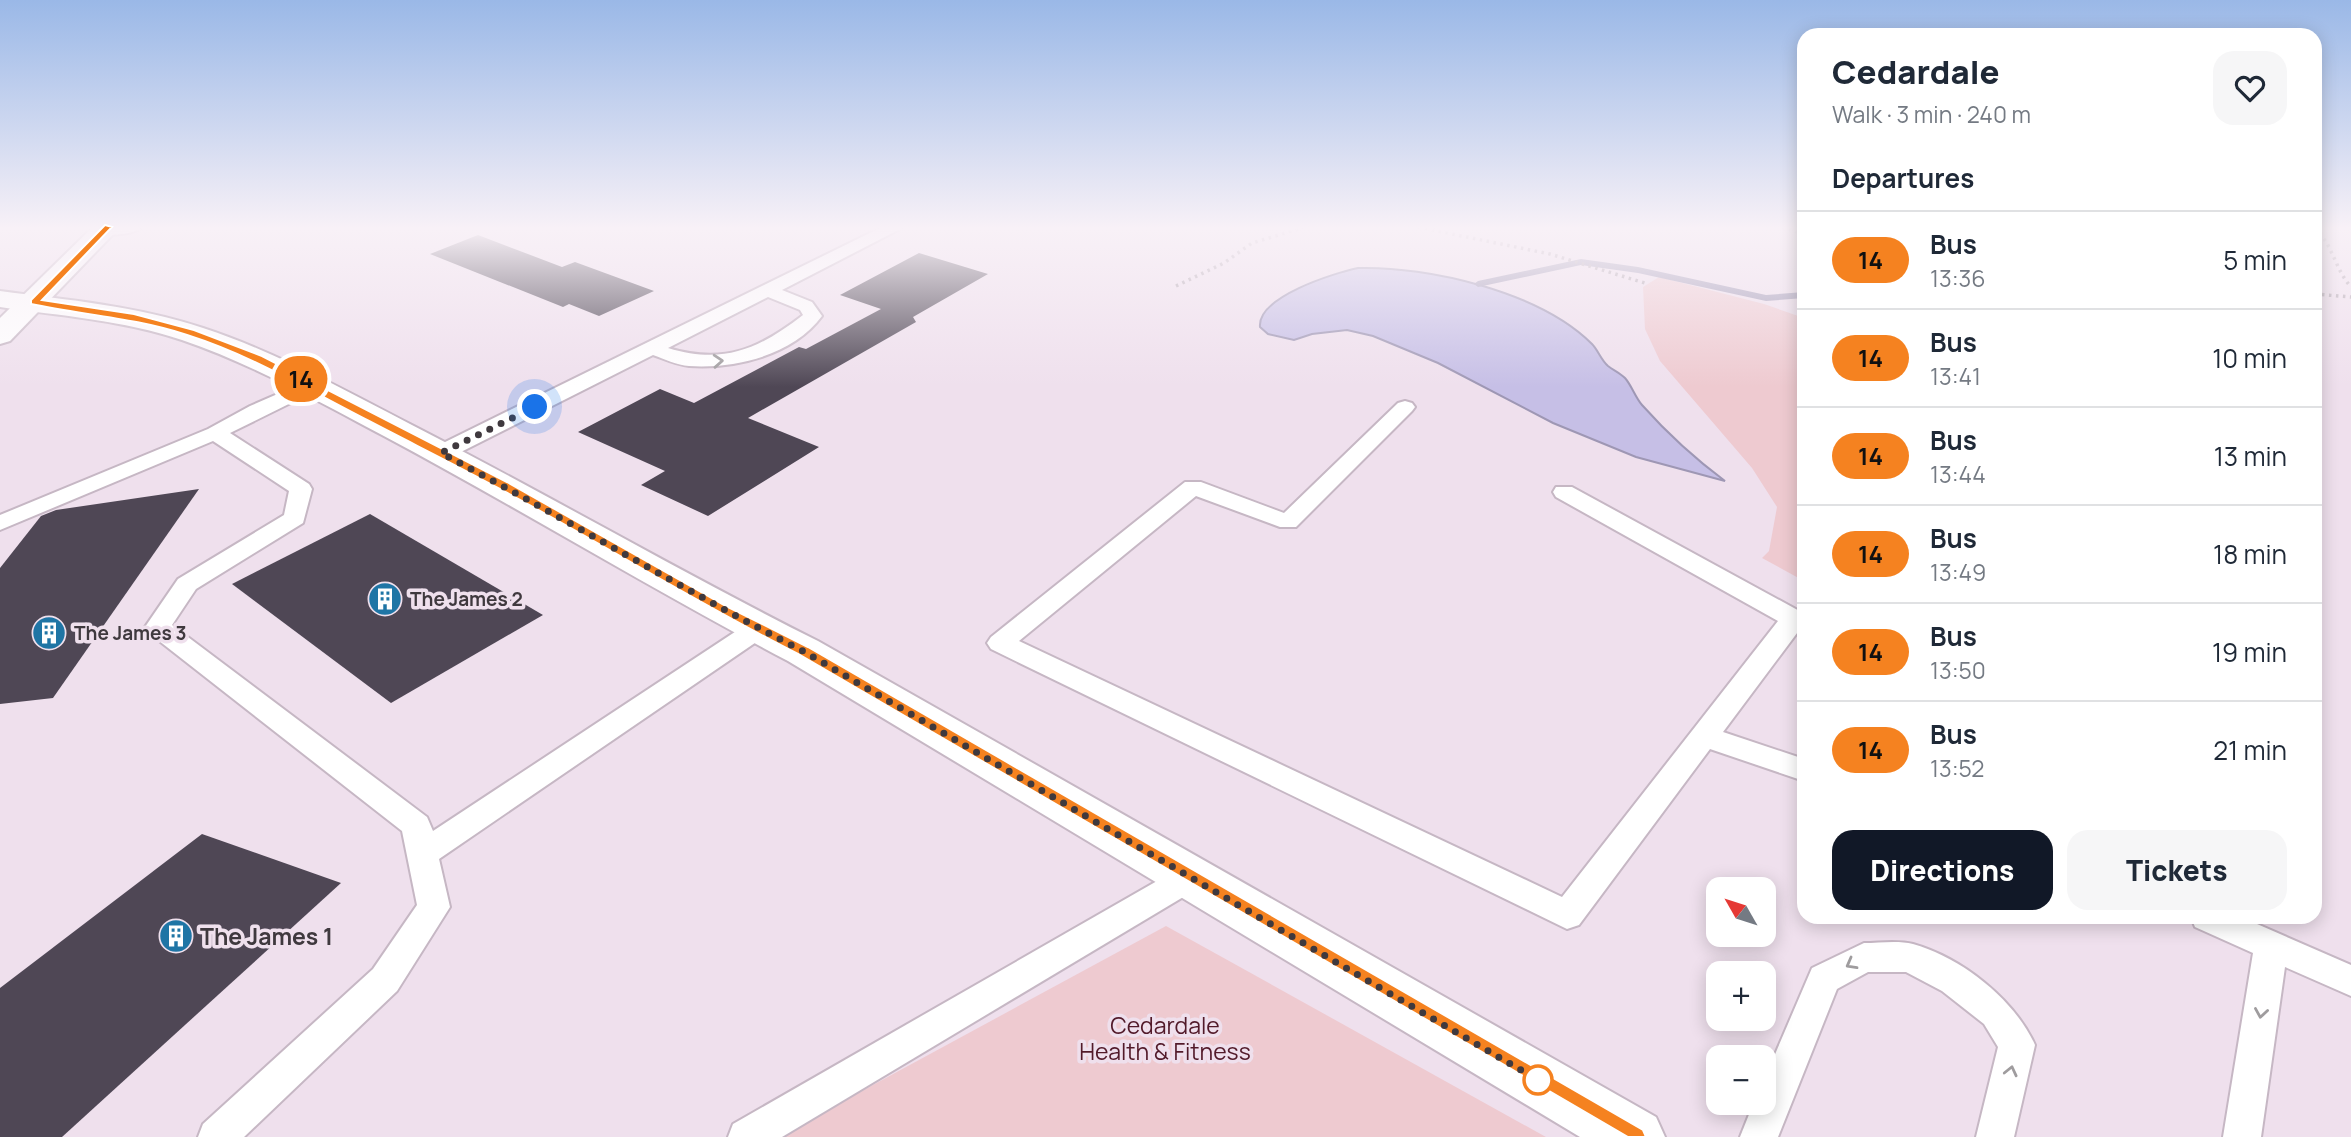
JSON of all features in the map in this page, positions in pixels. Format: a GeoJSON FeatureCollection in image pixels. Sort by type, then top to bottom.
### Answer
{"type":"FeatureCollection","features":[{"type":"Feature","properties":{"kind":"street"},"geometry":{"type":"LineString","coordinates":[[0,335],[17,300],[42,280]]}},
{"type":"Feature","properties":{"kind":"street"},"geometry":{"type":"LineString","coordinates":[[17,300],[130,317],[190,333],[258,358],[312,385],[803,651],[1635,1137]]}},
{"type":"Feature","properties":{"kind":"lane"},"geometry":{"type":"LineString","coordinates":[[441,453],[790,280]]}},
{"type":"Feature","properties":{"kind":"lane"},"geometry":{"type":"LineString","coordinates":[[652,349],[687,360],[732,360],[777,344],[813,316],[806,306],[768,291]]}},
{"type":"Feature","properties":{"kind":"lane"},"geometry":{"type":"LineString","coordinates":[[0,523],[215,433],[312,385]]}},
{"type":"Feature","properties":{"kind":"lane"},"geometry":{"type":"LineString","coordinates":[[1405,407],[1287,522],[1193,487],[1000,643],[1567,915],[1706,737],[1794,618],[1564,492]]}},
{"type":"Feature","properties":{"kind":"lane"},"geometry":{"type":"LineString","coordinates":[[215,433],[301,489],[295,518],[187,583],[158,627],[416,825],[433,907],[385,980],[217,1137]]}},
{"type":"Feature","properties":{"kind":"lane"},"geometry":{"type":"LineString","coordinates":[[422,853],[759,628]]}},
{"type":"Feature","properties":{"kind":"lane"},"geometry":{"type":"LineString","coordinates":[[1706,737],[1797,768]]}},
{"type":"Feature","properties":{"kind":"lane"},"geometry":{"type":"LineString","coordinates":[[747,1137],[1189,878]]}},
{"type":"Feature","properties":{"kind":"lane"},"geometry":{"type":"LineString","coordinates":[[2223,924],[2351,981]]}},
{"type":"Feature","properties":{"kind":"lane"},"geometry":{"type":"LineString","coordinates":[[2242,1137],[2271,945]]}},
{"type":"Feature","properties":{"kind":"lane"},"geometry":{"type":"LineString","coordinates":[[1759,1137],[1824,979],[1864,957],[1910,958],[1954,980],[1996,1013],[2017,1045],[1995,1137]]}},
{"type":"Feature","properties":{"kind":"path"},"geometry":{"type":"LineString","coordinates":[[1176,286],[1188,280]]}},
{"type":"Feature","properties":{"kind":"path"},"geometry":{"type":"LineString","coordinates":[[1635,280],[1648,284]]}},
{"type":"Feature","properties":{"kind":"path"},"geometry":{"type":"LineString","coordinates":[[2322,295],[2351,297]]}},
{"type":"Feature","properties":{"kind":"green space"},"geometry":{"type":"Polygon","coordinates":[[[1654,280],[1671,280],[1764,304],[1797,316],[1797,577],[1762,558],[1769,551],[1777,507],[1752,468],[1660,361],[1645,329],[1643,287],[1654,280]]]}},
{"type":"Feature","properties":{"kind":"green space","name":"Cedardale Health & Fitness"},"geometry":{"type":"Polygon","coordinates":[[[1166,926],[1546,1137],[777,1137],[1166,926]]]}},
{"type":"Feature","properties":{"kind":"shaded area"},"geometry":{"type":"Polygon","coordinates":[[[1461,280],[1514,297],[1543,310],[1570,326],[1592,344],[1606,364],[1625,378],[1640,402],[1661,425],[1725,481],[1636,457],[1553,423],[1438,363],[1373,336],[1347,330],[1312,334],[1294,340],[1268,334],[1260,327],[1262,316],[1283,296],[1316,281],[1461,280]]]}},
{"type":"Feature","properties":{"kind":"building"},"geometry":{"type":"Polygon","coordinates":[[[495,280],[624,280],[654,291],[599,316],[569,304],[563,307],[495,280]]]}},
{"type":"Feature","properties":{"kind":"building"},"geometry":{"type":"Polygon","coordinates":[[[868,280],[977,280],[913,317],[916,322],[748,418],[819,447],[708,516],[641,485],[665,471],[578,432],[660,389],[694,403],[799,347],[806,349],[881,309],[840,295],[868,280]]]}},
{"type":"Feature","properties":{"kind":"building","name":"The James 3"},"geometry":{"type":"Polygon","coordinates":[[[199,489],[53,698],[0,704],[0,568],[41,516],[56,510],[199,489]]]}},
{"type":"Feature","properties":{"kind":"building","name":"The James 2"},"geometry":{"type":"Polygon","coordinates":[[[370,514],[543,615],[391,703],[232,584],[370,514]]]}},
{"type":"Feature","properties":{"kind":"building","name":"The James 1"},"geometry":{"type":"Polygon","coordinates":[[[202,834],[341,883],[62,1137],[0,1137],[0,988],[202,834]]]}},
{"type":"Feature","properties":{"kind":"waterway"},"geometry":{"type":"LineString","coordinates":[[1478,284],[1496,280]]}},
{"type":"Feature","properties":{"kind":"waterway"},"geometry":{"type":"LineString","coordinates":[[1684,280],[1766,298],[1797,296]]}},
{"type":"Feature","properties":{"kind":"bus line","name":"14"},"geometry":{"type":"LineString","coordinates":[[55,280],[34,302],[130,317],[190,333],[258,358],[502,485],[721,609],[803,651],[1635,1137]]}},
{"type":"Feature","properties":{"kind":"place","name":"The James 2"},"geometry":{"type":"Point","coordinates":[385,599]}},
{"type":"Feature","properties":{"kind":"place","name":"The James 3"},"geometry":{"type":"Point","coordinates":[49,633]}},
{"type":"Feature","properties":{"kind":"place","name":"The James 1"},"geometry":{"type":"Point","coordinates":[176,936]}},
{"type":"Feature","properties":{"kind":"route"},"geometry":{"type":"LineString","coordinates":[[535,407],[441,453],[721,609],[803,651],[1232,904],[1538,1080]]}}]}
